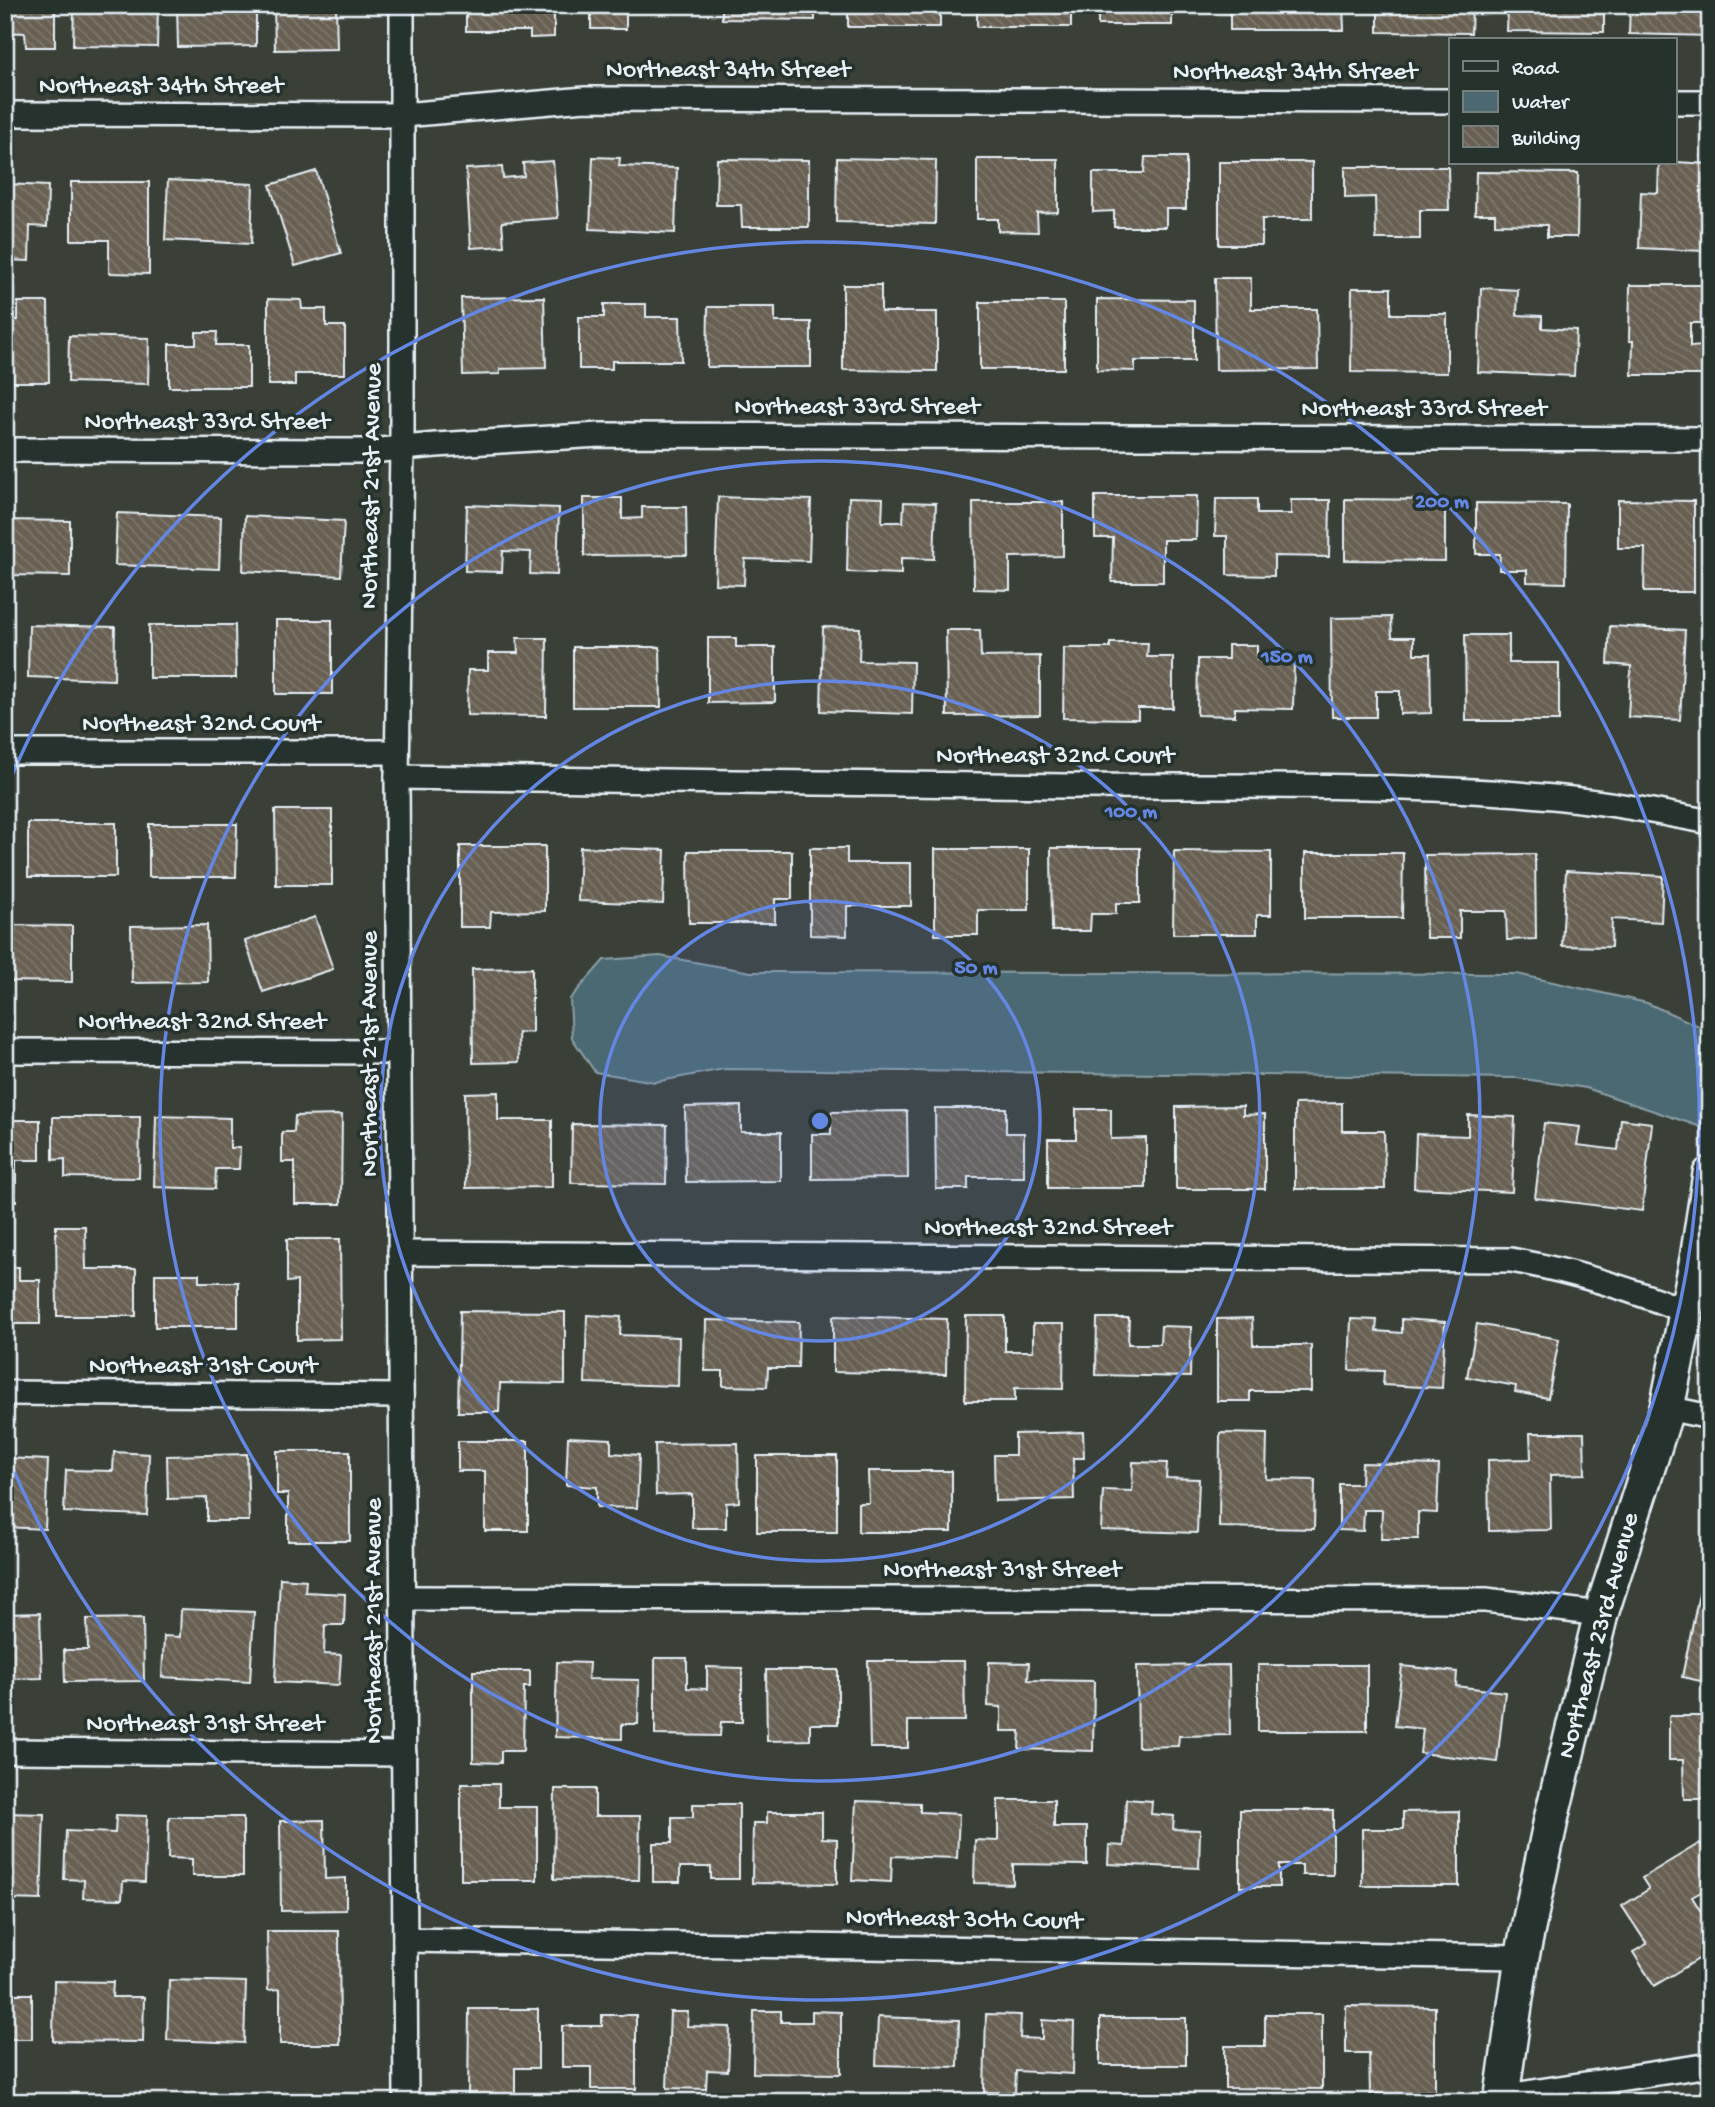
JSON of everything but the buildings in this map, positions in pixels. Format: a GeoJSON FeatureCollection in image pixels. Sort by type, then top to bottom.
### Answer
{"type":"FeatureCollection","features":[{"type":"Feature","properties":{"kind":"street","name":"Northeast 21st Avenue"},"geometry":{"type":"LineString","coordinates":[[402,5],[402,447],[397,777],[406,2102]]}},
{"type":"Feature","properties":{"kind":"street","name":"Northeast 34th Street"},"geometry":{"type":"LineString","coordinates":[[5,114],[403,115],[585,99],[1449,101]]}},
{"type":"Feature","properties":{"kind":"street"},"geometry":{"type":"LineString","coordinates":[[1676,102],[1710,102]]}},
{"type":"Feature","properties":{"kind":"street","name":"Northeast 33rd Street"},"geometry":{"type":"LineString","coordinates":[[5,450],[369,451],[600,435],[1710,439]]}},
{"type":"Feature","properties":{"kind":"street","name":"Northeast 32nd Court"},"geometry":{"type":"LineString","coordinates":[[5,752],[397,752]]}},
{"type":"Feature","properties":{"kind":"street","name":"Northeast 32nd Court"},"geometry":{"type":"LineString","coordinates":[[397,777],[1477,791],[1556,797],[1710,822]]}},
{"type":"Feature","properties":{"kind":"street","name":"Northeast 32nd Street"},"geometry":{"type":"LineString","coordinates":[[5,1051],[399,1052]]}},
{"type":"Feature","properties":{"kind":"street","name":"Northeast 23rd Avenue"},"geometry":{"type":"LineString","coordinates":[[1501,2100],[1522,1957],[1552,1815],[1601,1614],[1667,1408],[1697,1259],[1710,1174]]}},
{"type":"Feature","properties":{"kind":"street","name":"Northeast 32nd Street"},"geometry":{"type":"LineString","coordinates":[[400,1253],[1511,1259],[1565,1270],[1645,1295],[1687,1312]]}},
{"type":"Feature","properties":{"kind":"street","name":"Northeast 31st Court"},"geometry":{"type":"LineString","coordinates":[[5,1393],[401,1396]]}},
{"type":"Feature","properties":{"kind":"street"},"geometry":{"type":"LineString","coordinates":[[1667,1408],[1710,1417]]}},
{"type":"Feature","properties":{"kind":"street","name":"Northeast 31st Street"},"geometry":{"type":"LineString","coordinates":[[403,1598],[1486,1600],[1601,1614]]}},
{"type":"Feature","properties":{"kind":"street","name":"Northeast 31st Street"},"geometry":{"type":"LineString","coordinates":[[5,1751],[404,1754]]}},
{"type":"Feature","properties":{"kind":"street","name":"Northeast 30th Court"},"geometry":{"type":"LineString","coordinates":[[405,1940],[1522,1957]]}},
{"type":"Feature","properties":{"kind":"street"},"geometry":{"type":"LineString","coordinates":[[1501,2100],[1710,2065]]}},
{"type":"Feature","properties":{"kind":"water"},"geometry":{"type":"Polygon","coordinates":[[[660,956],[751,972],[1517,974],[1647,1003],[1710,1031],[1710,1130],[1586,1088],[1517,1078],[724,1069],[655,1082],[595,1072],[572,1038],[570,999],[604,960],[660,956]]]}}]}
